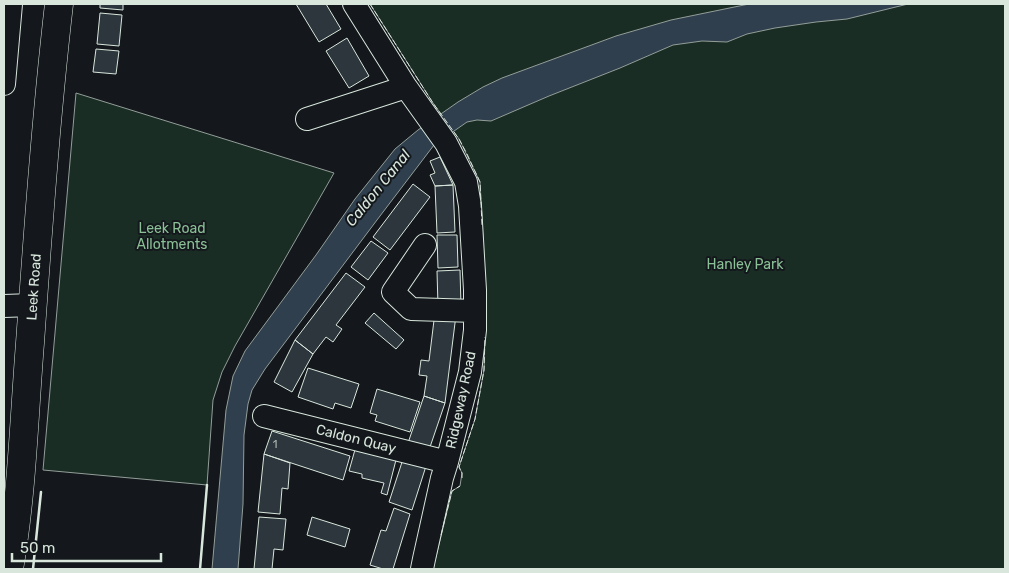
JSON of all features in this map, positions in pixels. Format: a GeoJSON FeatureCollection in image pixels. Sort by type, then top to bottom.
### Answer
{"type":"FeatureCollection","features":[{"type":"Feature","properties":{"kind":"highway","name":"Leek Road"},"geometry":{"type":"LineString","coordinates":[[9,569],[13,545],[12,471],[32,305],[58,4]]}},
{"type":"Feature","properties":{"kind":"street"},"geometry":{"type":"LineString","coordinates":[[4,84],[11,4]]}},
{"type":"Feature","properties":{"kind":"street","name":"Ridgeway Road"},"geometry":{"type":"LineString","coordinates":[[354,4],[408,90],[446,143],[466,182],[471,215],[475,330],[470,372],[442,478],[422,569]]}},
{"type":"Feature","properties":{"kind":"street"},"geometry":{"type":"LineString","coordinates":[[307,119],[408,90]]}},
{"type":"Feature","properties":{"kind":"street"},"geometry":{"type":"LineString","coordinates":[[425,245],[393,292],[411,309],[475,311]]}},
{"type":"Feature","properties":{"kind":"street"},"geometry":{"type":"LineString","coordinates":[[4,306],[32,305]]}},
{"type":"Feature","properties":{"kind":"street","name":"Caldon Quay"},"geometry":{"type":"LineString","coordinates":[[264,416],[447,462]]}},
{"type":"Feature","properties":{"kind":"green space","name":"Hanley Park"},"geometry":{"type":"Polygon","coordinates":[[[370,4],[1005,4],[1005,569],[433,569],[452,491],[460,486],[462,473],[459,467],[475,419],[484,370],[486,295],[480,182],[459,139],[433,103],[370,4]]]}},
{"type":"Feature","properties":{"kind":"green space","name":"Leek Road Allotments"},"geometry":{"type":"Polygon","coordinates":[[[76,93],[334,173],[222,372],[213,400],[207,485],[43,470],[76,93]]]}},
{"type":"Feature","properties":{"kind":"water","name":"Caldon Canal"},"geometry":{"type":"Polygon","coordinates":[[[749,4],[908,4],[847,19],[775,28],[747,34],[727,42],[702,41],[673,45],[491,121],[477,120],[467,122],[434,145],[265,369],[252,390],[244,435],[243,504],[238,569],[212,569],[226,410],[233,376],[245,351],[355,199],[395,149],[458,102],[502,78],[616,36],[671,20],[749,4]]]}},
{"type":"Feature","properties":{"kind":"building"},"geometry":{"type":"Polygon","coordinates":[[[100,4],[123,4],[123,10],[100,8],[100,4]]]}},
{"type":"Feature","properties":{"kind":"building"},"geometry":{"type":"Polygon","coordinates":[[[296,4],[326,4],[341,29],[319,42],[296,4]]]}},
{"type":"Feature","properties":{"kind":"building"},"geometry":{"type":"Polygon","coordinates":[[[100,13],[122,15],[119,46],[97,44],[100,13]]]}},
{"type":"Feature","properties":{"kind":"building"},"geometry":{"type":"Polygon","coordinates":[[[347,38],[369,76],[349,88],[326,51],[347,38]]]}},
{"type":"Feature","properties":{"kind":"building"},"geometry":{"type":"Polygon","coordinates":[[[96,49],[119,51],[116,74],[93,72],[96,49]]]}},
{"type":"Feature","properties":{"kind":"building"},"geometry":{"type":"Polygon","coordinates":[[[440,157],[453,185],[435,186],[430,175],[435,173],[430,161],[440,157]]]}},
{"type":"Feature","properties":{"kind":"building"},"geometry":{"type":"Polygon","coordinates":[[[413,184],[430,197],[390,250],[373,237],[413,184]]]}},
{"type":"Feature","properties":{"kind":"building"},"geometry":{"type":"Polygon","coordinates":[[[453,185],[455,232],[437,233],[435,186],[453,185]]]}},
{"type":"Feature","properties":{"kind":"building"},"geometry":{"type":"Polygon","coordinates":[[[437,235],[457,235],[458,267],[438,268],[437,235]]]}},
{"type":"Feature","properties":{"kind":"building"},"geometry":{"type":"Polygon","coordinates":[[[371,241],[388,253],[368,280],[351,267],[371,241]]]}},
{"type":"Feature","properties":{"kind":"building"},"geometry":{"type":"Polygon","coordinates":[[[460,270],[461,306],[438,306],[437,271],[460,270]]]}},
{"type":"Feature","properties":{"kind":"building"},"geometry":{"type":"Polygon","coordinates":[[[346,273],[365,287],[336,325],[342,329],[333,342],[326,337],[313,354],[295,340],[346,273]]]}},
{"type":"Feature","properties":{"kind":"building"},"geometry":{"type":"Polygon","coordinates":[[[435,312],[456,315],[445,403],[424,396],[427,376],[419,375],[421,360],[429,361],[435,312]]]}},
{"type":"Feature","properties":{"kind":"building"},"geometry":{"type":"Polygon","coordinates":[[[374,313],[404,340],[396,349],[365,323],[374,313]]]}},
{"type":"Feature","properties":{"kind":"building"},"geometry":{"type":"Polygon","coordinates":[[[295,340],[313,354],[292,392],[274,382],[295,340]]]}},
{"type":"Feature","properties":{"kind":"building"},"geometry":{"type":"Polygon","coordinates":[[[308,368],[359,384],[351,408],[335,403],[333,409],[298,397],[308,368]]]}},
{"type":"Feature","properties":{"kind":"building"},"geometry":{"type":"Polygon","coordinates":[[[377,389],[420,402],[410,432],[375,421],[377,415],[370,413],[377,389]]]}},
{"type":"Feature","properties":{"kind":"building"},"geometry":{"type":"Polygon","coordinates":[[[424,396],[445,403],[429,450],[408,443],[424,396]]]}},
{"type":"Feature","properties":{"kind":"building"},"geometry":{"type":"Polygon","coordinates":[[[272,431],[350,456],[343,480],[264,454],[272,431]]]}},
{"type":"Feature","properties":{"kind":"building"},"geometry":{"type":"Polygon","coordinates":[[[356,446],[397,456],[387,495],[381,493],[384,483],[362,478],[362,474],[349,471],[356,446]]]}},
{"type":"Feature","properties":{"kind":"building"},"geometry":{"type":"Polygon","coordinates":[[[264,454],[290,463],[288,489],[282,488],[280,514],[258,512],[264,454]]]}},
{"type":"Feature","properties":{"kind":"building"},"geometry":{"type":"Polygon","coordinates":[[[404,456],[427,463],[412,510],[389,502],[404,456]]]}},
{"type":"Feature","properties":{"kind":"building"},"geometry":{"type":"Polygon","coordinates":[[[394,508],[410,514],[393,569],[383,569],[370,565],[381,530],[386,531],[394,508]]]}},
{"type":"Feature","properties":{"kind":"building"},"geometry":{"type":"Polygon","coordinates":[[[259,517],[286,519],[283,550],[274,549],[272,569],[254,569],[259,517]]]}},
{"type":"Feature","properties":{"kind":"building"},"geometry":{"type":"Polygon","coordinates":[[[312,517],[350,529],[345,547],[307,535],[312,517]]]}},
{"type":"Feature","properties":{"kind":"fence"},"geometry":{"type":"LineString","coordinates":[[370,4],[467,154],[480,182],[482,225]]}},
{"type":"Feature","properties":{"kind":"fence"},"geometry":{"type":"LineString","coordinates":[[462,478],[459,467],[475,419],[484,370],[485,337]]}},
{"type":"Feature","properties":{"kind":"fence"},"geometry":{"type":"LineString","coordinates":[[441,535],[452,491],[460,486]]}},
{"type":"Feature","properties":{"kind":"wall"},"geometry":{"type":"LineString","coordinates":[[200,569],[207,485]]}},
{"type":"Feature","properties":{"kind":"wall"},"geometry":{"type":"LineString","coordinates":[[33,569],[41,492]]}}]}
